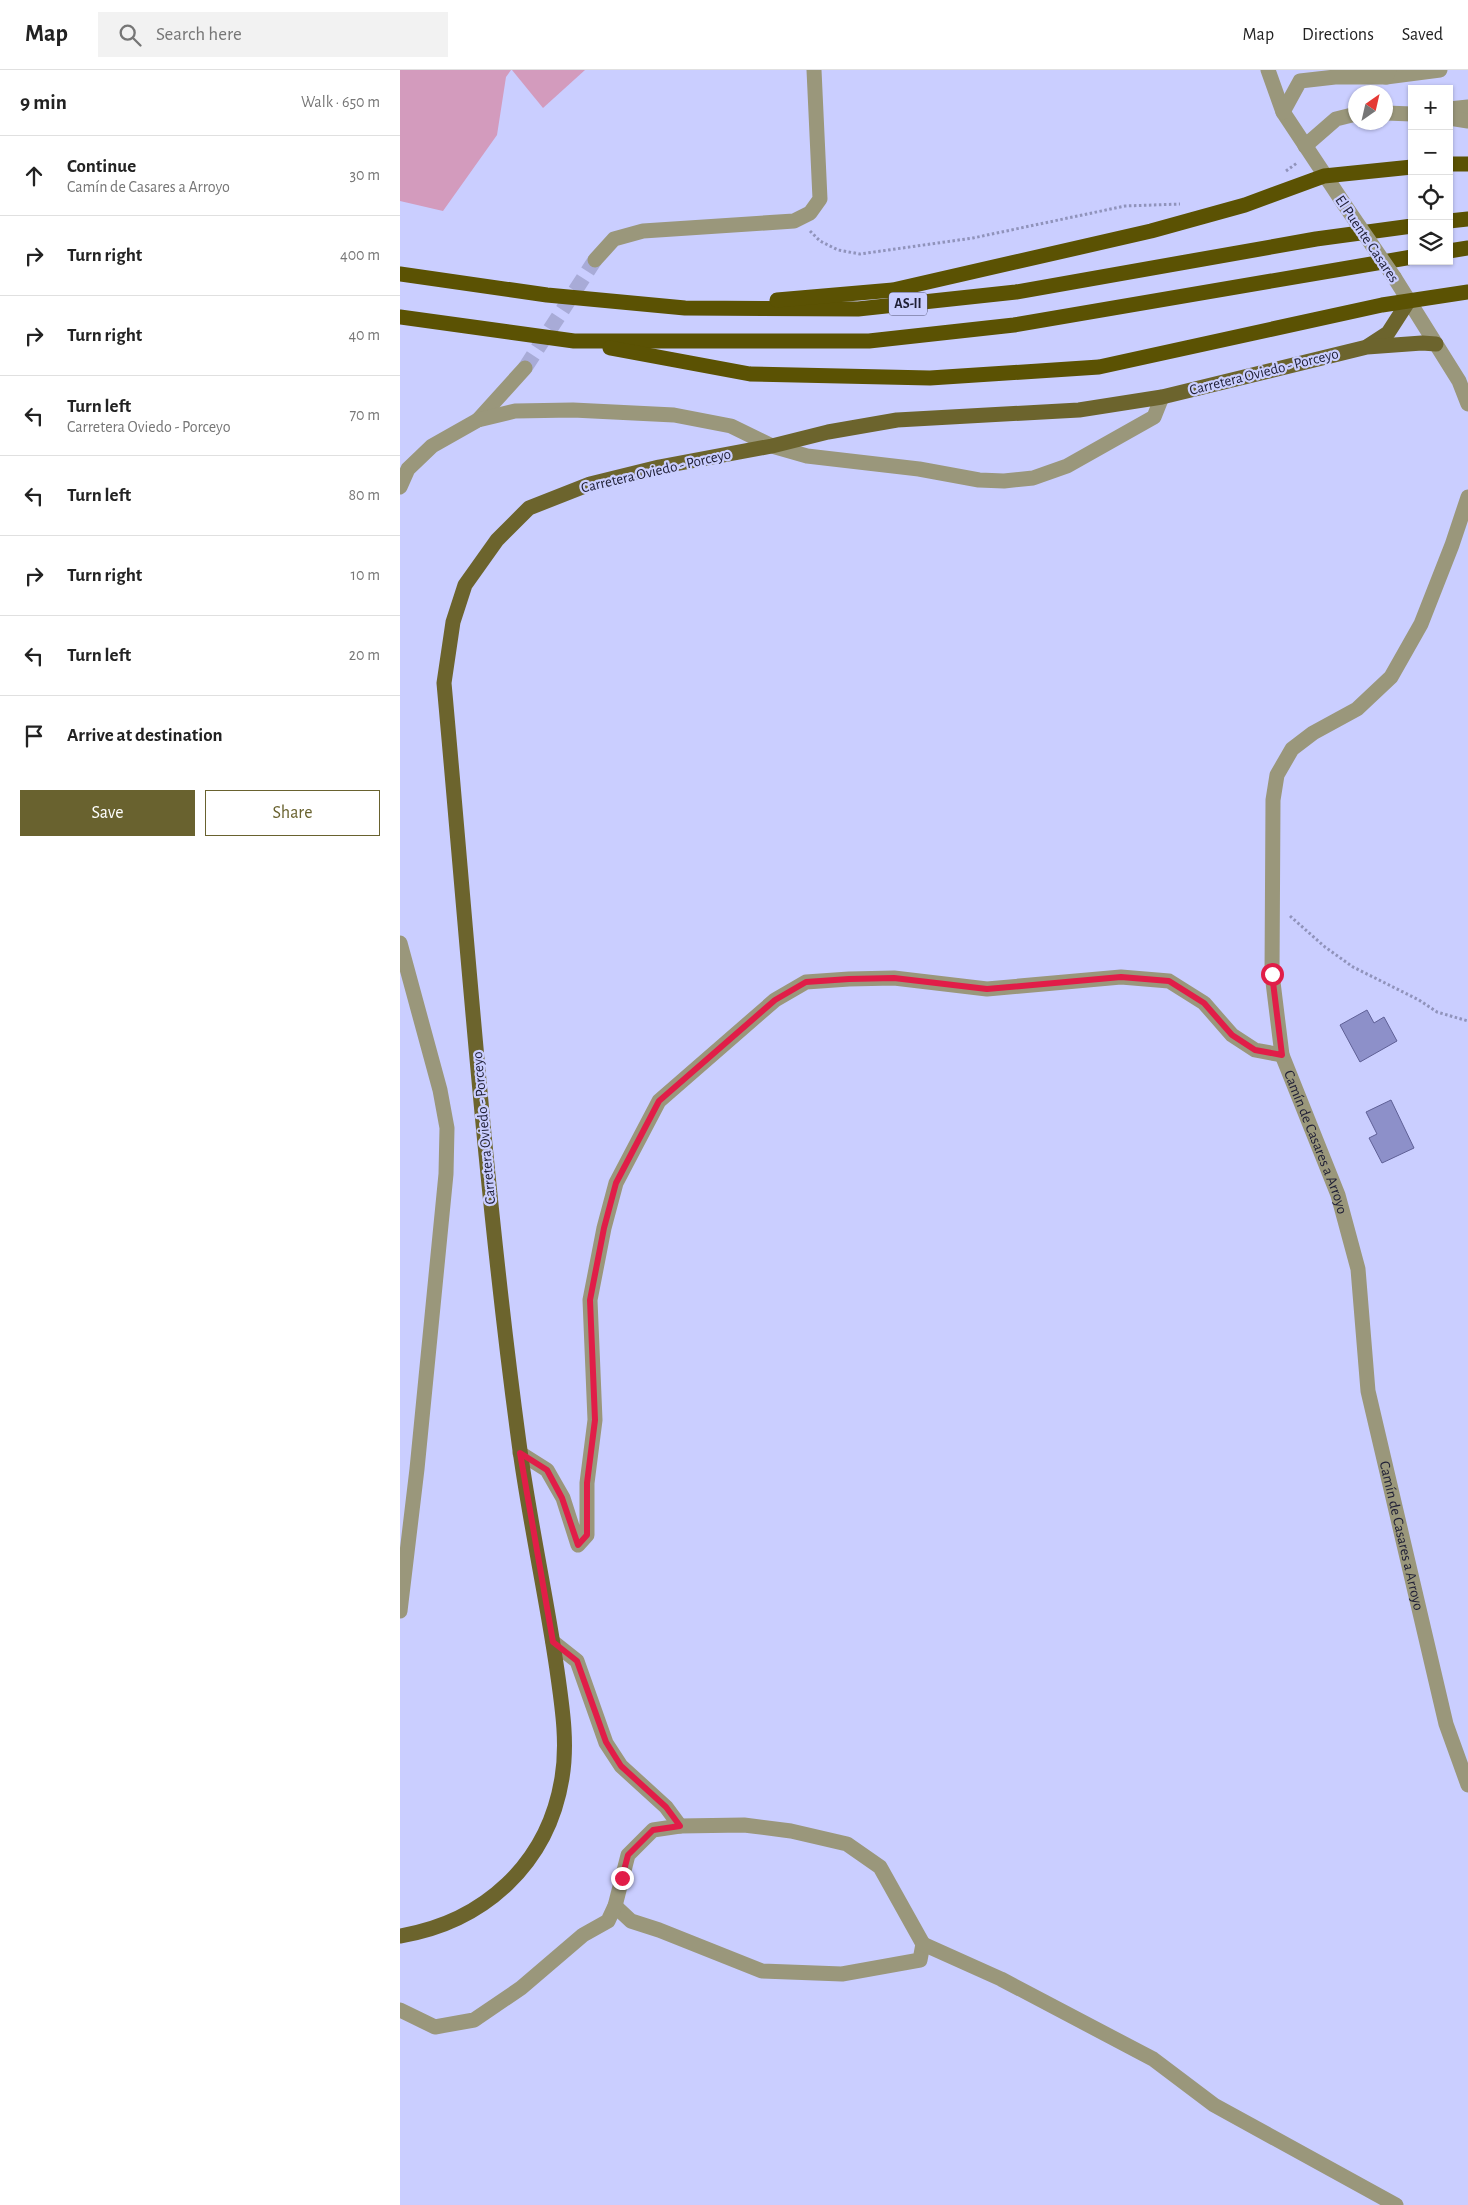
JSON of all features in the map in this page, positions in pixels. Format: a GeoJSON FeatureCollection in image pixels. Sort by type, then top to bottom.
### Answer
{"type":"FeatureCollection","features":[{"type":"Feature","properties":{"kind":"highway"},"geometry":{"type":"LineString","coordinates":[[1453,164],[1468,164]]}},
{"type":"Feature","properties":{"kind":"highway"},"geometry":{"type":"LineString","coordinates":[[685,308],[893,290],[1151,231],[1245,204],[1324,176],[1408,167]]}},
{"type":"Feature","properties":{"kind":"highway"},"geometry":{"type":"LineString","coordinates":[[1453,221],[1468,219]]}},
{"type":"Feature","properties":{"kind":"highway","name":"AS-II"},"geometry":{"type":"LineString","coordinates":[[400,274],[547,295],[685,308],[858,309],[1016,292],[1316,239],[1408,227]]}},
{"type":"Feature","properties":{"kind":"highway"},"geometry":{"type":"LineString","coordinates":[[1453,250],[1468,248]]}},
{"type":"Feature","properties":{"kind":"highway","name":"AS-II"},"geometry":{"type":"LineString","coordinates":[[400,317],[574,341],[870,341],[1014,325],[1408,258]]}},
{"type":"Feature","properties":{"kind":"highway"},"geometry":{"type":"LineString","coordinates":[[574,341],[750,374],[930,378],[1099,367],[1382,305],[1468,292]]}},
{"type":"Feature","properties":{"kind":"main road","name":"Carretera Oviedo - Porceyo"},"geometry":{"type":"LineString","coordinates":[[1367,347],[1388,333],[1408,302]]}},
{"type":"Feature","properties":{"kind":"main road","name":"Carretera Oviedo - Porceyo"},"geometry":{"type":"LineString","coordinates":[[400,1936],[430,1931],[461,1918],[491,1899],[517,1875],[540,1842],[554,1808],[562,1778],[564,1761],[565,1736],[553,1642],[520,1453],[490,1197],[444,682],[453,622],[465,585],[496,540],[529,508],[590,484],[659,467],[772,446],[828,432],[897,420],[1079,410],[1162,397],[1367,347],[1422,343],[1436,344]]}},
{"type":"Feature","properties":{"kind":"street"},"geometry":{"type":"LineString","coordinates":[[595,260],[614,239],[642,231],[798,220],[810,213],[820,198],[814,70]]}},
{"type":"Feature","properties":{"kind":"street","name":"El Puente Casares"},"geometry":{"type":"LineString","coordinates":[[1268,70],[1283,112],[1324,176],[1394,277],[1408,302]]}},
{"type":"Feature","properties":{"kind":"street"},"geometry":{"type":"LineString","coordinates":[[1283,112],[1300,81],[1440,70]]}},
{"type":"Feature","properties":{"kind":"street"},"geometry":{"type":"LineString","coordinates":[[1453,109],[1468,107]]}},
{"type":"Feature","properties":{"kind":"street"},"geometry":{"type":"LineString","coordinates":[[1393,113],[1408,114]]}},
{"type":"Feature","properties":{"kind":"street"},"geometry":{"type":"LineString","coordinates":[[1308,150],[1336,119],[1348,116]]}},
{"type":"Feature","properties":{"kind":"street"},"geometry":{"type":"LineString","coordinates":[[1453,119],[1468,121]]}},
{"type":"Feature","properties":{"kind":"street"},"geometry":{"type":"LineString","coordinates":[[1408,302],[1459,382],[1468,404]]}},
{"type":"Feature","properties":{"kind":"street"},"geometry":{"type":"LineString","coordinates":[[478,420],[525,368]]}},
{"type":"Feature","properties":{"kind":"street","name":"Carretera Oviedo - Porceyo"},"geometry":{"type":"LineString","coordinates":[[772,446],[807,456],[919,469],[979,480],[1004,481],[1033,478],[1067,466],[1154,417],[1162,397]]}},
{"type":"Feature","properties":{"kind":"street"},"geometry":{"type":"LineString","coordinates":[[400,487],[408,469],[432,446],[478,420],[515,411],[573,410],[674,415],[731,426],[772,446]]}},
{"type":"Feature","properties":{"kind":"street","name":"Camín de Casares a Arroyo"},"geometry":{"type":"LineString","coordinates":[[1468,497],[1452,545],[1421,624],[1390,677],[1356,709],[1313,733],[1292,749],[1277,775],[1273,800],[1272,912],[1272,974],[1282,1055],[1338,1195],[1358,1269],[1368,1391],[1446,1724],[1468,1785]]}},
{"type":"Feature","properties":{"kind":"street"},"geometry":{"type":"LineString","coordinates":[[400,943],[440,1090],[446,1128],[445,1184],[417,1470],[400,1610]]}},
{"type":"Feature","properties":{"kind":"street"},"geometry":{"type":"LineString","coordinates":[[520,1453],[547,1470],[562,1498],[578,1545],[587,1535],[587,1483],[595,1420],[590,1300],[604,1228],[616,1183],[659,1101],[775,1000],[806,982],[894,978],[987,989],[1121,977],[1169,981],[1204,1003],[1232,1035],[1255,1050],[1282,1055]]}},
{"type":"Feature","properties":{"kind":"street"},"geometry":{"type":"LineString","coordinates":[[553,1642],[577,1661],[606,1742],[621,1766],[666,1807],[680,1826]]}},
{"type":"Feature","properties":{"kind":"street"},"geometry":{"type":"LineString","coordinates":[[400,2010],[435,2027],[474,2020],[521,1988],[584,1935],[608,1921],[615,1906],[628,1855],[653,1830],[680,1826],[744,1825],[791,1831],[847,1844],[880,1867],[923,1944],[1001,1978],[1153,2060],[1214,2105],[1396,2205]]}},
{"type":"Feature","properties":{"kind":"street"},"geometry":{"type":"LineString","coordinates":[[615,1906],[631,1921],[659,1930],[762,1971],[842,1974],[920,1960],[923,1944]]}},
{"type":"Feature","properties":{"kind":"path"},"geometry":{"type":"LineString","coordinates":[[1283,172],[1308,150]]}},
{"type":"Feature","properties":{"kind":"path"},"geometry":{"type":"LineString","coordinates":[[798,220],[820,241],[838,250],[860,254],[973,238],[1125,206],[1186,203]]}},
{"type":"Feature","properties":{"kind":"path"},"geometry":{"type":"LineString","coordinates":[[1272,912],[1287,914],[1299,922],[1325,947],[1374,979],[1419,1000],[1437,1012],[1468,1021]]}},
{"type":"Feature","properties":{"kind":"shaded area"},"geometry":{"type":"Polygon","coordinates":[[[400,70],[511,70],[506,77],[497,135],[443,211],[400,201],[400,70]]]}},
{"type":"Feature","properties":{"kind":"shaded area"},"geometry":{"type":"Polygon","coordinates":[[[512,70],[585,70],[543,108],[512,70]]]}},
{"type":"Feature","properties":{"kind":"building"},"geometry":{"type":"Polygon","coordinates":[[[1367,1010],[1374,1023],[1384,1017],[1397,1041],[1360,1062],[1340,1025],[1367,1010]]]}},
{"type":"Feature","properties":{"kind":"building"},"geometry":{"type":"Polygon","coordinates":[[[1391,1100],[1414,1148],[1382,1163],[1369,1138],[1377,1134],[1366,1112],[1391,1100]]]}},
{"type":"Feature","properties":{"kind":"tunnel"},"geometry":{"type":"LineString","coordinates":[[525,368],[595,260]]}},
{"type":"Feature","properties":{"kind":"route"},"geometry":{"type":"LineString","coordinates":[[622,1878],[628,1855],[653,1830],[680,1826],[666,1807],[621,1766],[606,1742],[577,1661],[553,1642],[520,1453],[547,1470],[562,1498],[578,1545],[587,1535],[587,1483],[595,1420],[594,1357],[590,1300],[604,1228],[616,1183],[659,1101],[775,1000],[806,982],[894,978],[987,989],[1121,977],[1169,981],[1204,1003],[1232,1035],[1255,1050],[1282,1055],[1272,974]]}}]}
